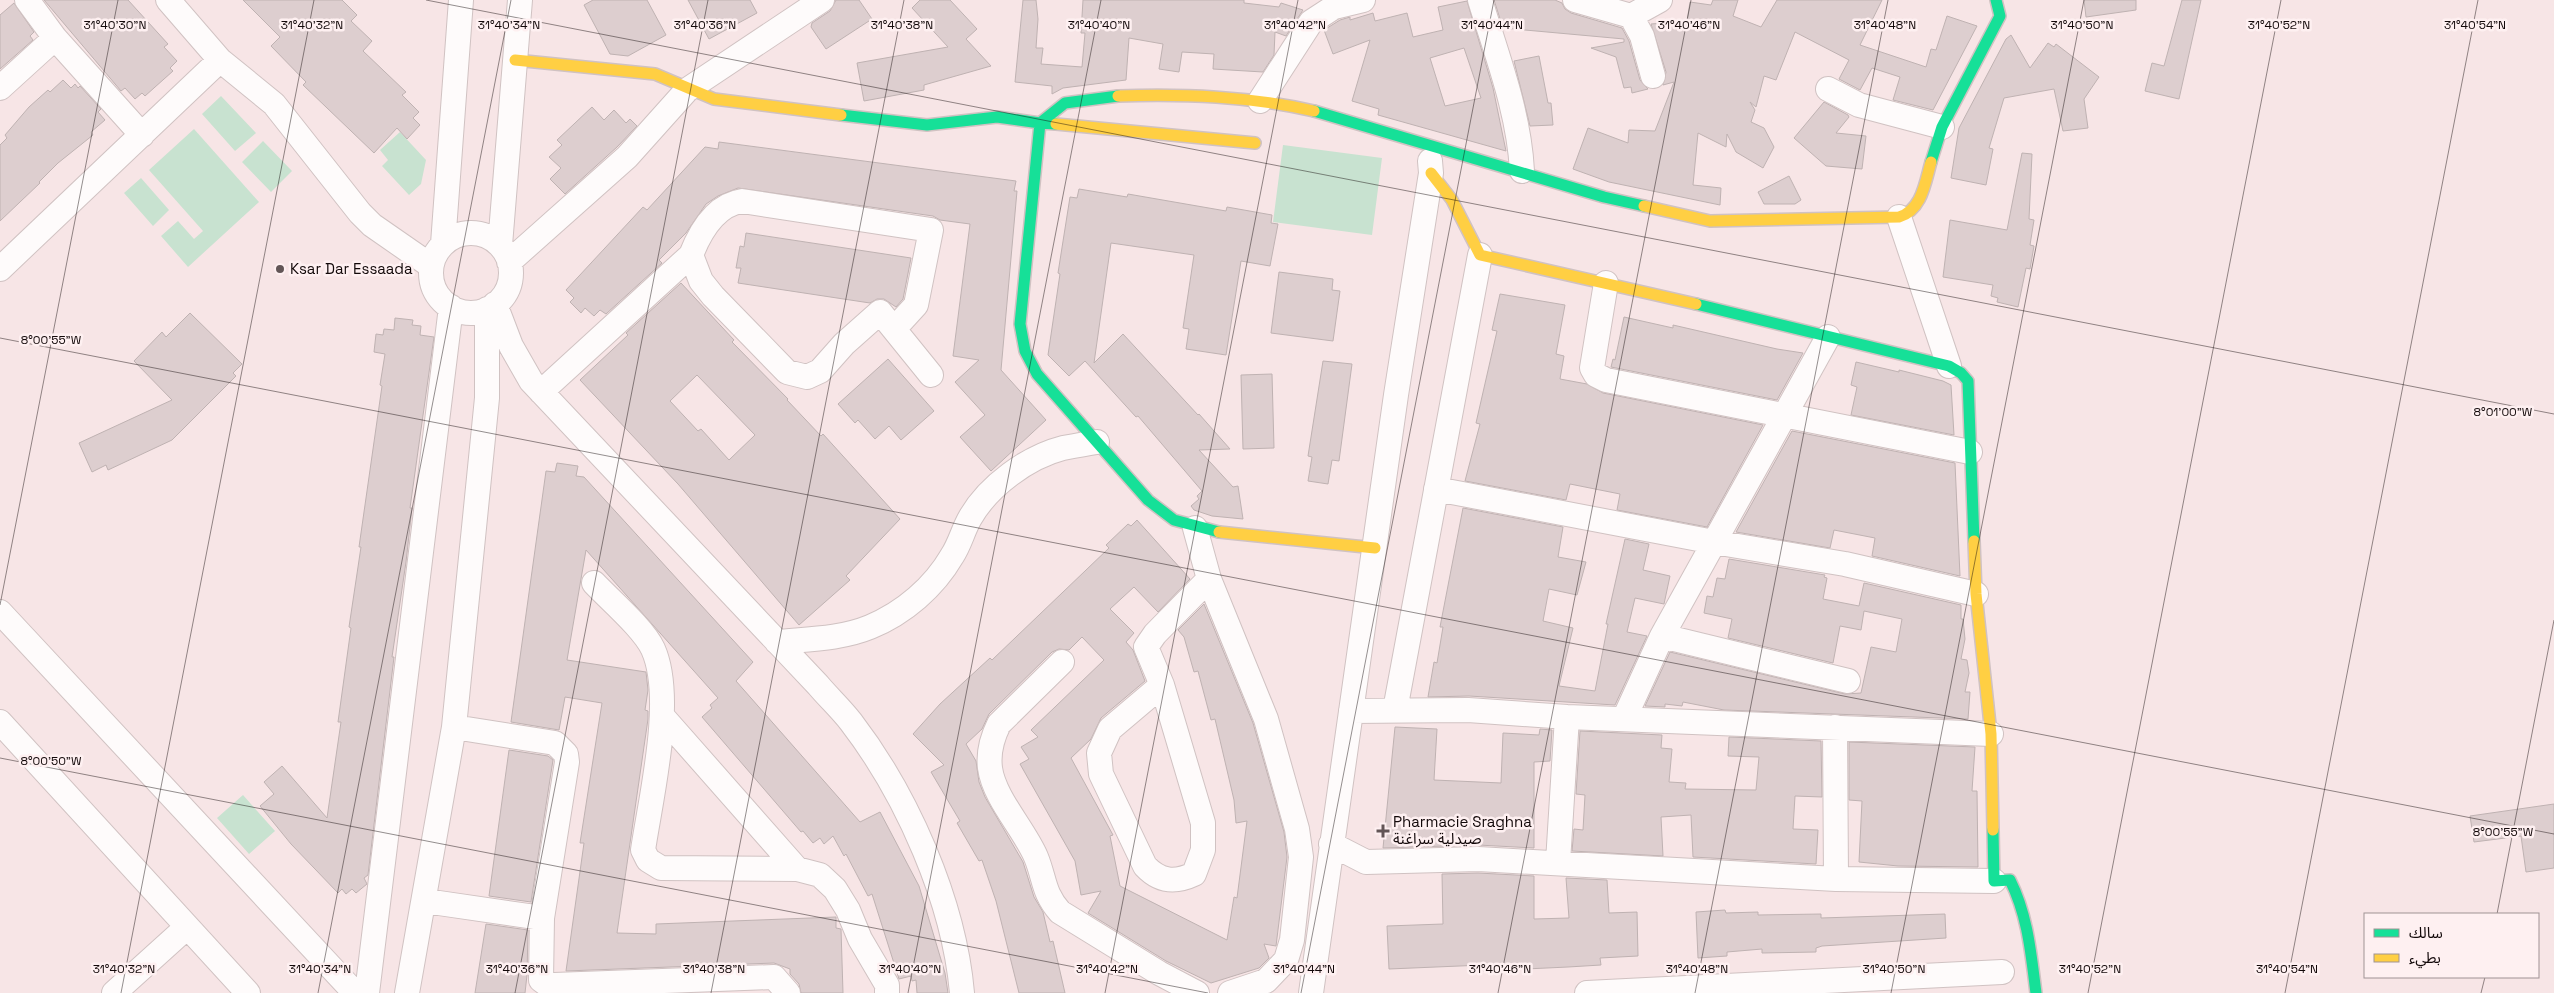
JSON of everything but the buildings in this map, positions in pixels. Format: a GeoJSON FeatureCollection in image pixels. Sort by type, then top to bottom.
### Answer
{"type":"FeatureCollection","features":[{"type":"Feature","properties":{"kind":"street"},"geometry":{"type":"LineString","coordinates":[[28,0],[55,38],[142,135]]}},
{"type":"Feature","properties":{"kind":"street"},"geometry":{"type":"LineString","coordinates":[[168,0],[220,60],[274,104],[360,213],[372,225],[431,266]]}},
{"type":"Feature","properties":{"kind":"street"},"geometry":{"type":"LineString","coordinates":[[443,244],[461,0]]}},
{"type":"Feature","properties":{"kind":"street"},"geometry":{"type":"LineString","coordinates":[[505,253],[485,235],[477,233],[459,234],[443,244],[435,254],[431,266],[435,290],[439,297],[451,308],[469,313],[491,306],[507,289],[510,280],[505,253],[520,0]]}},
{"type":"Feature","properties":{"kind":"street"},"geometry":{"type":"LineString","coordinates":[[505,253],[627,157],[687,90],[822,0]]}},
{"type":"Feature","properties":{"kind":"street"},"geometry":{"type":"LineString","coordinates":[[1260,101],[1311,22],[1334,7],[1363,0]]}},
{"type":"Feature","properties":{"kind":"street"},"geometry":{"type":"LineString","coordinates":[[1480,0],[1514,115],[1520,143],[1522,171]]}},
{"type":"Feature","properties":{"kind":"street"},"geometry":{"type":"LineString","coordinates":[[1575,0],[1631,16],[1660,0]]}},
{"type":"Feature","properties":{"kind":"street"},"geometry":{"type":"LineString","coordinates":[[1375,548],[1209,531],[1174,520],[1160,511],[1096,442],[1037,374],[1025,351],[1020,324],[1040,123],[1065,103],[1103,98],[1179,94],[1260,101],[1312,111],[1428,146],[1522,171],[1604,197],[1710,221],[1899,217],[1909,214],[1918,204],[1942,127],[2000,16],[1996,0]]}},
{"type":"Feature","properties":{"kind":"street"},"geometry":{"type":"LineString","coordinates":[[1631,16],[1642,36],[1653,76]]}},
{"type":"Feature","properties":{"kind":"street"},"geometry":{"type":"LineString","coordinates":[[0,88],[55,38]]}},
{"type":"Feature","properties":{"kind":"street"},"geometry":{"type":"LineString","coordinates":[[0,269],[220,60]]}},
{"type":"Feature","properties":{"kind":"street"},"geometry":{"type":"LineString","coordinates":[[515,60],[655,74],[674,81],[687,90],[714,99],[928,124],[997,117],[1040,123],[1255,143]]}},
{"type":"Feature","properties":{"kind":"street"},"geometry":{"type":"LineString","coordinates":[[1828,89],[1859,105],[1942,127]]}},
{"type":"Feature","properties":{"kind":"street"},"geometry":{"type":"LineString","coordinates":[[1311,993],[1331,844],[1431,173],[1428,146]]}},
{"type":"Feature","properties":{"kind":"street"},"geometry":{"type":"LineString","coordinates":[[1395,710],[1480,255],[1452,200],[1431,173]]}},
{"type":"Feature","properties":{"kind":"street"},"geometry":{"type":"LineString","coordinates":[[541,392],[691,256],[698,238],[721,208],[730,203],[742,201],[931,230],[916,305],[895,328]]}},
{"type":"Feature","properties":{"kind":"street"},"geometry":{"type":"LineString","coordinates":[[1899,217],[1949,366]]}},
{"type":"Feature","properties":{"kind":"street"},"geometry":{"type":"LineString","coordinates":[[1480,255],[1606,283],[1949,366],[1968,381],[1976,594],[1991,734],[1994,881]]}},
{"type":"Feature","properties":{"kind":"street"},"geometry":{"type":"LineString","coordinates":[[691,256],[701,281],[713,296],[793,376],[806,377],[820,371],[844,344],[880,312],[932,375]]}},
{"type":"Feature","properties":{"kind":"street"},"geometry":{"type":"LineString","coordinates":[[1606,283],[1592,368],[1596,375],[1606,380],[1786,414],[1970,452]]}},
{"type":"Feature","properties":{"kind":"street"},"geometry":{"type":"LineString","coordinates":[[491,306],[520,364],[541,392],[849,720],[875,757],[904,808],[932,873],[959,959],[962,993]]}},
{"type":"Feature","properties":{"kind":"street"},"geometry":{"type":"LineString","coordinates":[[407,993],[454,727],[487,398],[491,306]]}},
{"type":"Feature","properties":{"kind":"street"},"geometry":{"type":"LineString","coordinates":[[367,993],[451,308]]}},
{"type":"Feature","properties":{"kind":"street"},"geometry":{"type":"LineString","coordinates":[[1624,719],[1662,636],[1828,337]]}},
{"type":"Feature","properties":{"kind":"street"},"geometry":{"type":"LineString","coordinates":[[777,642],[850,634],[890,617],[925,591],[940,575],[962,538],[970,518],[981,503],[1007,478],[1041,457],[1061,449],[1096,442]]}},
{"type":"Feature","properties":{"kind":"street"},"geometry":{"type":"LineString","coordinates":[[1436,489],[1714,542],[1845,564],[1976,594]]}},
{"type":"Feature","properties":{"kind":"street"},"geometry":{"type":"LineString","coordinates":[[1195,528],[1210,579],[1266,719],[1297,829],[1301,857],[1292,940],[1286,960],[1266,981],[1230,993]]}},
{"type":"Feature","properties":{"kind":"street"},"geometry":{"type":"LineString","coordinates":[[1162,685],[1110,729],[1102,745],[1099,764],[1105,783],[1145,866],[1152,874],[1172,881],[1194,874],[1200,862],[1205,837],[1203,823],[1162,685],[1146,648],[1155,634],[1210,579]]}},
{"type":"Feature","properties":{"kind":"street"},"geometry":{"type":"LineString","coordinates":[[594,584],[646,637],[653,649],[658,670],[663,716],[643,850],[648,860],[661,868],[797,869],[820,875],[835,889],[848,910],[860,939],[887,985],[887,993]]}},
{"type":"Feature","properties":{"kind":"street"},"geometry":{"type":"LineString","coordinates":[[0,612],[355,993]]}},
{"type":"Feature","properties":{"kind":"street"},"geometry":{"type":"LineString","coordinates":[[1662,636],[1848,681]]}},
{"type":"Feature","properties":{"kind":"street"},"geometry":{"type":"LineString","coordinates":[[1062,662],[999,724],[989,755],[993,781],[1036,856],[1049,900],[1060,912],[1159,973],[1197,993]]}},
{"type":"Feature","properties":{"kind":"street"},"geometry":{"type":"LineString","coordinates":[[1351,711],[1468,710],[1567,717],[1991,734]]}},
{"type":"Feature","properties":{"kind":"street"},"geometry":{"type":"LineString","coordinates":[[663,716],[797,869]]}},
{"type":"Feature","properties":{"kind":"street"},"geometry":{"type":"LineString","coordinates":[[1558,862],[1566,768],[1567,717]]}},
{"type":"Feature","properties":{"kind":"street"},"geometry":{"type":"LineString","coordinates":[[0,722],[248,993]]}},
{"type":"Feature","properties":{"kind":"street"},"geometry":{"type":"LineString","coordinates":[[454,727],[554,743],[566,754],[566,770],[542,918],[541,980],[548,985],[774,977],[788,993]]}},
{"type":"Feature","properties":{"kind":"street"},"geometry":{"type":"LineString","coordinates":[[1835,727],[1836,879]]}},
{"type":"Feature","properties":{"kind":"street"},"geometry":{"type":"LineString","coordinates":[[1331,844],[1366,862],[1478,859],[1836,879],[2010,880],[2020,898],[2028,924],[2036,993]]}},
{"type":"Feature","properties":{"kind":"street"},"geometry":{"type":"LineString","coordinates":[[424,902],[542,918]]}},
{"type":"Feature","properties":{"kind":"street"},"geometry":{"type":"LineString","coordinates":[[114,993],[187,926]]}},
{"type":"Feature","properties":{"kind":"street"},"geometry":{"type":"LineString","coordinates":[[1588,993],[1685,991],[2002,972]]}},
{"type":"Feature","properties":{"kind":"green space"},"geometry":{"type":"Polygon","coordinates":[[[221,96],[256,133],[235,151],[202,114],[221,96]]]}},
{"type":"Feature","properties":{"kind":"green space"},"geometry":{"type":"Polygon","coordinates":[[[194,129],[259,202],[188,267],[161,236],[178,221],[194,239],[203,231],[149,170],[194,129]]]}},
{"type":"Feature","properties":{"kind":"green space"},"geometry":{"type":"Polygon","coordinates":[[[400,132],[426,160],[421,184],[409,195],[382,166],[388,160],[380,150],[400,132]]]}},
{"type":"Feature","properties":{"kind":"green space"},"geometry":{"type":"Polygon","coordinates":[[[263,141],[292,171],[271,192],[242,162],[263,141]]]}},
{"type":"Feature","properties":{"kind":"green space"},"geometry":{"type":"Polygon","coordinates":[[[1283,145],[1382,158],[1372,235],[1273,222],[1283,145]]]}},
{"type":"Feature","properties":{"kind":"green space"},"geometry":{"type":"Polygon","coordinates":[[[141,178],[169,210],[153,226],[124,193],[141,178]]]}},
{"type":"Feature","properties":{"kind":"green space"},"geometry":{"type":"Polygon","coordinates":[[[243,795],[275,831],[249,854],[217,818],[243,795]]]}},
{"type":"Feature","properties":{"kind":"traffic: fast"},"geometry":{"type":"LineString","coordinates":[[1931,162],[1942,127],[2000,16],[1996,0]]}},
{"type":"Feature","properties":{"kind":"traffic: fast"},"geometry":{"type":"LineString","coordinates":[[841,115],[927,125],[997,117],[1040,123],[1065,103],[1118,96]]}},
{"type":"Feature","properties":{"kind":"traffic: fast"},"geometry":{"type":"LineString","coordinates":[[1314,111],[1604,197],[1644,206]]}},
{"type":"Feature","properties":{"kind":"traffic: fast"},"geometry":{"type":"LineString","coordinates":[[1056,124],[1040,123],[1020,324],[1025,351],[1037,374],[1148,500],[1174,520],[1219,532]]}},
{"type":"Feature","properties":{"kind":"traffic: fast"},"geometry":{"type":"LineString","coordinates":[[1696,304],[1949,366],[1961,373],[1968,381],[1974,541]]}},
{"type":"Feature","properties":{"kind":"traffic: fast"},"geometry":{"type":"LineString","coordinates":[[1993,830],[1994,881],[2010,880],[2021,907],[2028,935],[2036,993]]}},
{"type":"Feature","properties":{"kind":"traffic: slow"},"geometry":{"type":"LineString","coordinates":[[515,60],[655,74],[714,99],[841,115]]}},
{"type":"Feature","properties":{"kind":"traffic: slow"},"geometry":{"type":"LineString","coordinates":[[1118,96],[1216,97],[1265,102],[1314,111]]}},
{"type":"Feature","properties":{"kind":"traffic: slow"},"geometry":{"type":"LineString","coordinates":[[1056,124],[1255,143]]}},
{"type":"Feature","properties":{"kind":"traffic: slow"},"geometry":{"type":"LineString","coordinates":[[1644,206],[1710,221],[1899,217],[1907,213],[1918,202],[1931,162]]}},
{"type":"Feature","properties":{"kind":"traffic: slow"},"geometry":{"type":"LineString","coordinates":[[1431,173],[1452,200],[1480,255],[1696,304]]}},
{"type":"Feature","properties":{"kind":"traffic: slow"},"geometry":{"type":"LineString","coordinates":[[1219,532],[1375,548]]}},
{"type":"Feature","properties":{"kind":"traffic: slow"},"geometry":{"type":"LineString","coordinates":[[1974,541],[1976,594],[1991,734],[1993,830]]}},
{"type":"Feature","properties":{"kind":"place","name":"Ksar Dar Essaada"},"geometry":{"type":"Point","coordinates":[280,269]}},
{"type":"Feature","properties":{"kind":"place","name":"Pharmacie Sraghna صيدلية سراغنة"},"geometry":{"type":"Point","coordinates":[1383,831]}}]}
